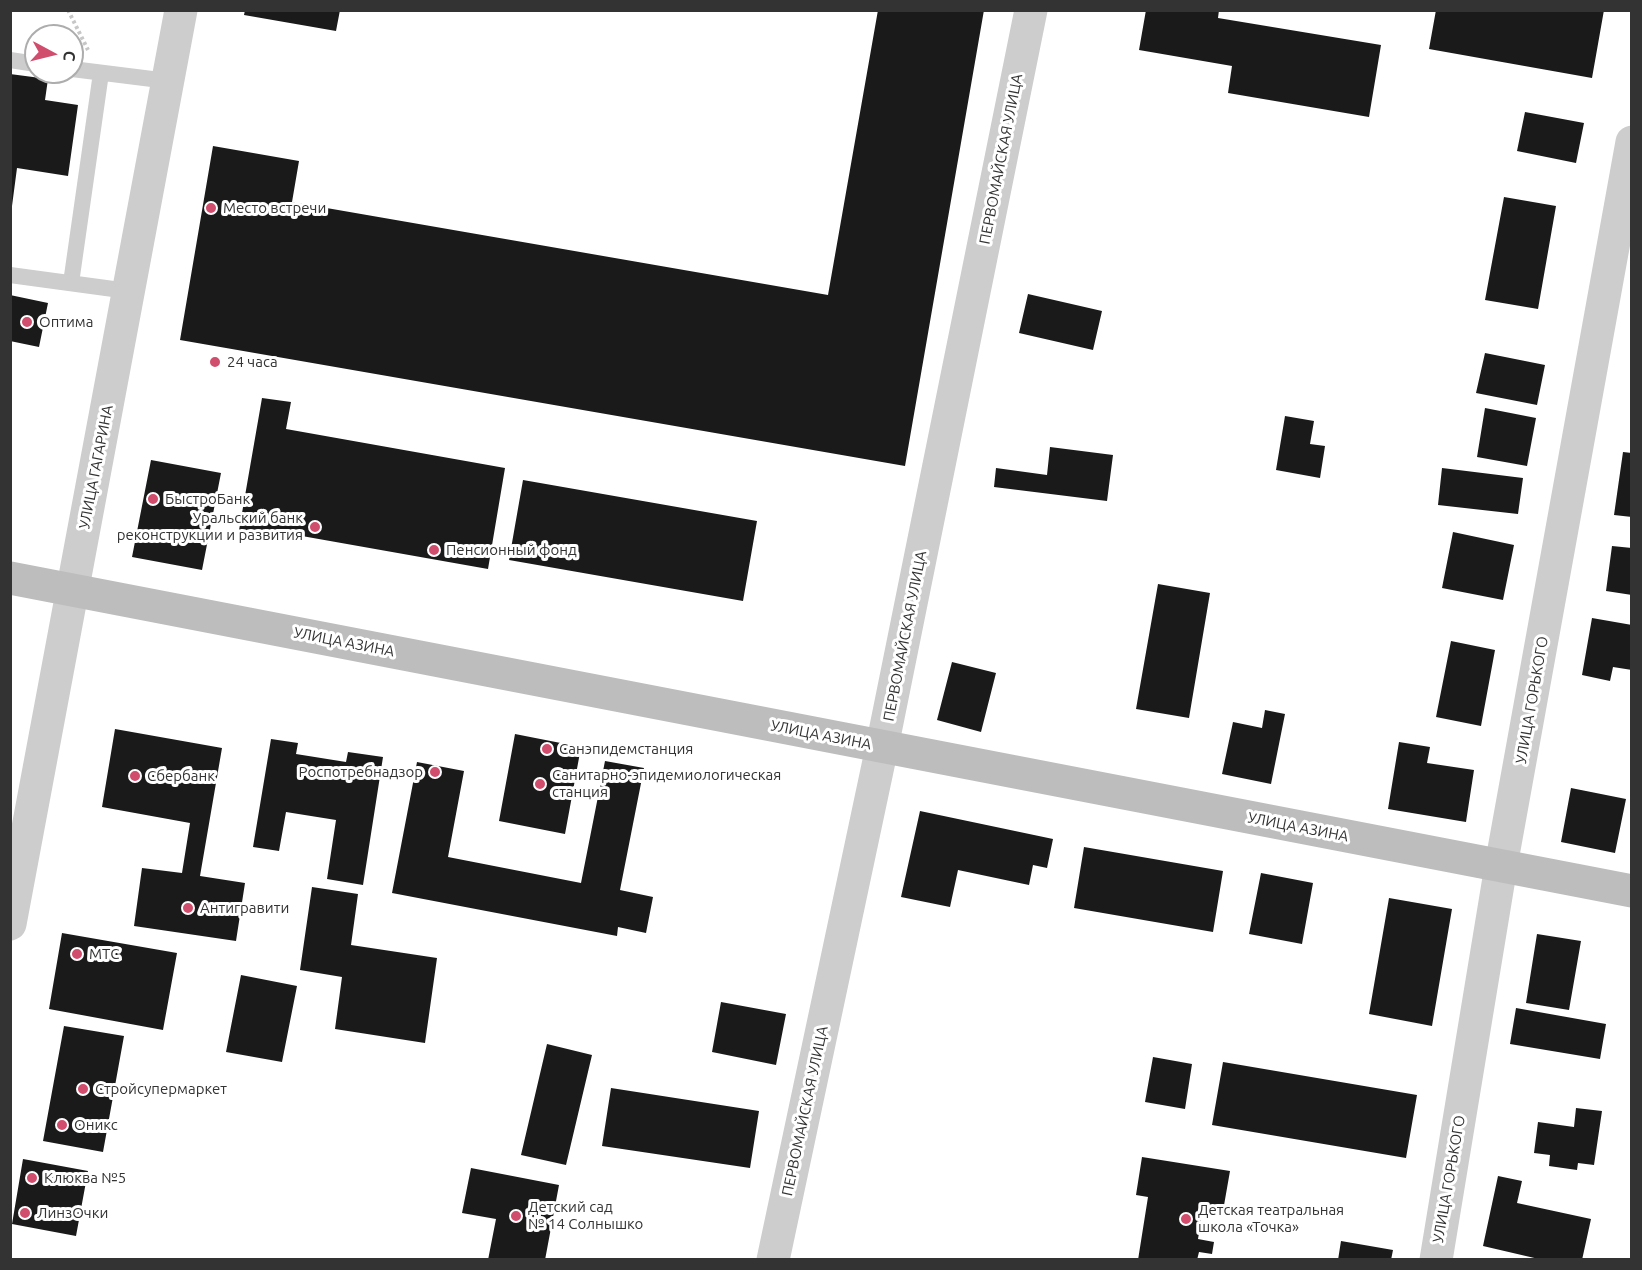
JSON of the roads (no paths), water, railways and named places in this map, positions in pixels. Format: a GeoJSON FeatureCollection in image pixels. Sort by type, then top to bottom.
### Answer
{"type":"FeatureCollection","features":[{"type":"Feature","properties":{"kind":"main road","name":"УЛИЦА АЗИНА"},"geometry":{"type":"LineString","coordinates":[[10,578],[1632,891]]}},
{"type":"Feature","properties":{"kind":"street","name":"УЛИЦА ГАГАРИНА"},"geometry":{"type":"LineString","coordinates":[[10,924],[181,10]]}},
{"type":"Feature","properties":{"kind":"street","name":"ПЕРВОМАЙСКАЯ УЛИЦА"},"geometry":{"type":"LineString","coordinates":[[773,1260],[882,747],[1031,10]]}},
{"type":"Feature","properties":{"kind":"street","name":"УЛИЦА ГОРЬКОГО"},"geometry":{"type":"LineString","coordinates":[[1436,1260],[1502,866],[1632,142]]}},
{"type":"Feature","properties":{"kind":"lane"},"geometry":{"type":"LineString","coordinates":[[84,71],[168,81]]}},
{"type":"Feature","properties":{"kind":"lane"},"geometry":{"type":"LineString","coordinates":[[71,283],[100,73]]}},
{"type":"Feature","properties":{"kind":"lane"},"geometry":{"type":"LineString","coordinates":[[10,275],[128,291]]}},
{"type":"Feature","properties":{"kind":"place","name":"Место встречи"},"geometry":{"type":"Point","coordinates":[211,208]}},
{"type":"Feature","properties":{"kind":"place","name":"Оптима"},"geometry":{"type":"Point","coordinates":[27,322]}},
{"type":"Feature","properties":{"kind":"place","name":"24 часа"},"geometry":{"type":"Point","coordinates":[215,362]}},
{"type":"Feature","properties":{"kind":"place","name":"БыстроБанк"},"geometry":{"type":"Point","coordinates":[153,499]}},
{"type":"Feature","properties":{"kind":"place","name":"Уральский банк реконструкции и развития"},"geometry":{"type":"Point","coordinates":[315,527]}},
{"type":"Feature","properties":{"kind":"place","name":"Пенсионный фонд"},"geometry":{"type":"Point","coordinates":[434,550]}},
{"type":"Feature","properties":{"kind":"place","name":"Санэпидемстанция"},"geometry":{"type":"Point","coordinates":[547,749]}},
{"type":"Feature","properties":{"kind":"place","name":"Роспотребнадзор"},"geometry":{"type":"Point","coordinates":[435,772]}},
{"type":"Feature","properties":{"kind":"place","name":"Сбербанк"},"geometry":{"type":"Point","coordinates":[135,776]}},
{"type":"Feature","properties":{"kind":"place","name":"Санитарно-эпидемиологическая станция"},"geometry":{"type":"Point","coordinates":[540,784]}},
{"type":"Feature","properties":{"kind":"place","name":"Антигравити"},"geometry":{"type":"Point","coordinates":[188,908]}},
{"type":"Feature","properties":{"kind":"place","name":"МТС"},"geometry":{"type":"Point","coordinates":[77,954]}},
{"type":"Feature","properties":{"kind":"place","name":"Стройсупермаркет"},"geometry":{"type":"Point","coordinates":[83,1089]}},
{"type":"Feature","properties":{"kind":"place","name":"Оникс"},"geometry":{"type":"Point","coordinates":[62,1125]}},
{"type":"Feature","properties":{"kind":"place","name":"Клюква №5"},"geometry":{"type":"Point","coordinates":[32,1178]}},
{"type":"Feature","properties":{"kind":"place","name":"ЛинзОчки"},"geometry":{"type":"Point","coordinates":[25,1213]}},
{"type":"Feature","properties":{"kind":"place","name":"Детский сад № 14 Солнышко"},"geometry":{"type":"Point","coordinates":[516,1216]}},
{"type":"Feature","properties":{"kind":"place","name":"Детская театральная школа «Точка»"},"geometry":{"type":"Point","coordinates":[1186,1219]}}]}
